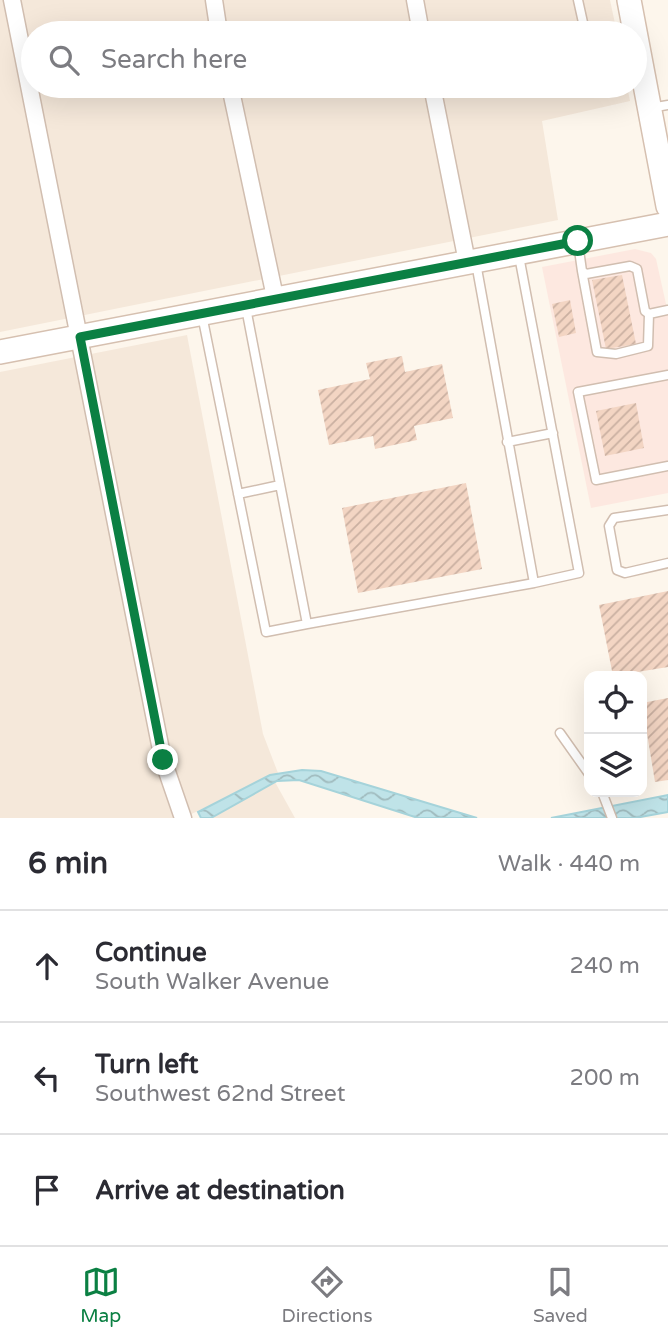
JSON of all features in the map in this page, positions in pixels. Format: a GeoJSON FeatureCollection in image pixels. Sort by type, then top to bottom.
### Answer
{"type":"FeatureCollection","features":[{"type":"Feature","properties":{"kind":"main road"},"geometry":{"type":"LineString","coordinates":[[629,0],[635,21]]}},
{"type":"Feature","properties":{"kind":"main road"},"geometry":{"type":"LineString","coordinates":[[647,64],[659,106],[668,206]]}},
{"type":"Feature","properties":{"kind":"main road"},"geometry":{"type":"LineString","coordinates":[[0,352],[275,297],[668,224]]}},
{"type":"Feature","properties":{"kind":"street"},"geometry":{"type":"LineString","coordinates":[[12,0],[21,45]]}},
{"type":"Feature","properties":{"kind":"street"},"geometry":{"type":"LineString","coordinates":[[214,0],[217,21]]}},
{"type":"Feature","properties":{"kind":"street"},"geometry":{"type":"LineString","coordinates":[[415,0],[419,21]]}},
{"type":"Feature","properties":{"kind":"street"},"geometry":{"type":"LineString","coordinates":[[32,98],[163,760],[183,818]]}},
{"type":"Feature","properties":{"kind":"street"},"geometry":{"type":"LineString","coordinates":[[233,98],[275,297]]}},
{"type":"Feature","properties":{"kind":"street"},"geometry":{"type":"LineString","coordinates":[[435,98],[471,261]]}},
{"type":"Feature","properties":{"kind":"lane"},"geometry":{"type":"LineString","coordinates":[[578,0],[583,21]]}},
{"type":"Feature","properties":{"kind":"lane"},"geometry":{"type":"LineString","coordinates":[[578,241],[582,271],[597,352],[616,354],[648,346],[649,314],[645,311],[637,269],[631,266],[586,274],[582,271]]}},
{"type":"Feature","properties":{"kind":"lane"},"geometry":{"type":"LineString","coordinates":[[202,313],[266,632],[534,583],[579,573],[518,252]]}},
{"type":"Feature","properties":{"kind":"lane"},"geometry":{"type":"LineString","coordinates":[[471,261],[534,583]]}},
{"type":"Feature","properties":{"kind":"lane"},"geometry":{"type":"LineString","coordinates":[[245,304],[307,624]]}},
{"type":"Feature","properties":{"kind":"lane"},"geometry":{"type":"LineString","coordinates":[[649,314],[668,310]]}},
{"type":"Feature","properties":{"kind":"lane"},"geometry":{"type":"LineString","coordinates":[[668,375],[578,392],[596,480],[668,466]]}},
{"type":"Feature","properties":{"kind":"lane"},"geometry":{"type":"LineString","coordinates":[[507,442],[553,433]]}},
{"type":"Feature","properties":{"kind":"lane"},"geometry":{"type":"LineString","coordinates":[[238,494],[280,485]]}},
{"type":"Feature","properties":{"kind":"lane"},"geometry":{"type":"LineString","coordinates":[[668,510],[614,519],[609,526],[617,570],[625,573],[668,563]]}},
{"type":"Feature","properties":{"kind":"lane"},"geometry":{"type":"LineString","coordinates":[[560,733],[584,767]]}},
{"type":"Feature","properties":{"kind":"lane"},"geometry":{"type":"LineString","coordinates":[[604,797],[612,818]]}},
{"type":"Feature","properties":{"kind":"shaded area"},"geometry":{"type":"Polygon","coordinates":[[[0,0],[610,0],[614,21],[21,21],[21,98],[629,98],[630,101],[542,121],[558,220],[0,332],[0,0]]]}},
{"type":"Feature","properties":{"kind":"shaded area"},"geometry":{"type":"Polygon","coordinates":[[[635,249],[651,253],[656,259],[668,313],[668,493],[591,508],[542,267],[635,249]]]}},
{"type":"Feature","properties":{"kind":"shaded area"},"geometry":{"type":"Polygon","coordinates":[[[187,335],[263,734],[278,773],[183,818],[0,818],[0,372],[187,335]]]}},
{"type":"Feature","properties":{"kind":"shaded area"},"geometry":{"type":"Polygon","coordinates":[[[275,782],[295,818],[211,818],[275,782]]]}},
{"type":"Feature","properties":{"kind":"water"},"geometry":{"type":"Polygon","coordinates":[[[302,770],[321,771],[477,818],[418,818],[299,780],[277,781],[211,818],[201,818],[198,812],[270,775],[302,770]]]}},
{"type":"Feature","properties":{"kind":"water"},"geometry":{"type":"Polygon","coordinates":[[[668,795],[668,812],[635,818],[551,818],[668,795]]]}},
{"type":"Feature","properties":{"kind":"building"},"geometry":{"type":"Polygon","coordinates":[[[622,275],[636,344],[606,349],[592,280],[622,275]]]}},
{"type":"Feature","properties":{"kind":"building"},"geometry":{"type":"Polygon","coordinates":[[[570,300],[576,333],[559,337],[552,304],[570,300]]]}},
{"type":"Feature","properties":{"kind":"building"},"geometry":{"type":"Polygon","coordinates":[[[402,356],[405,372],[442,364],[453,418],[414,426],[417,440],[375,449],[373,436],[329,445],[318,390],[370,379],[366,363],[402,356]]]}},
{"type":"Feature","properties":{"kind":"building"},"geometry":{"type":"Polygon","coordinates":[[[636,403],[644,448],[605,456],[596,411],[636,403]]]}},
{"type":"Feature","properties":{"kind":"building"},"geometry":{"type":"Polygon","coordinates":[[[466,483],[482,569],[358,593],[342,508],[466,483]]]}},
{"type":"Feature","properties":{"kind":"building"},"geometry":{"type":"Polygon","coordinates":[[[668,591],[668,667],[644,671],[612,671],[599,605],[668,591]]]}},
{"type":"Feature","properties":{"kind":"building"},"geometry":{"type":"Polygon","coordinates":[[[668,698],[668,780],[655,782],[647,733],[647,702],[668,698]]]}},
{"type":"Feature","properties":{"kind":"route"},"geometry":{"type":"LineString","coordinates":[[163,760],[80,337],[275,297],[578,241]]}}]}
